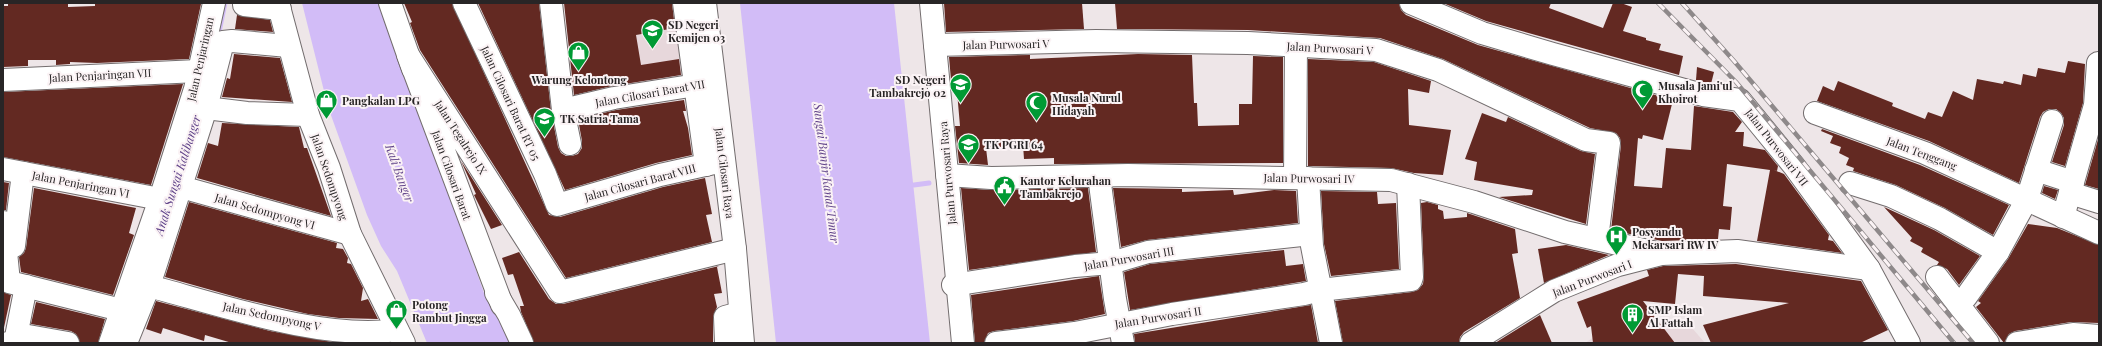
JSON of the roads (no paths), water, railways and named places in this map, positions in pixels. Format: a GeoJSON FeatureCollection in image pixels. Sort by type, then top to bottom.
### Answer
{"type":"FeatureCollection","features":[{"type":"Feature","properties":{"kind":"street","name":"Jalan Penjaringan"},"geometry":{"type":"LineString","coordinates":[[110,343],[160,199],[195,89],[214,3]]}},
{"type":"Feature","properties":{"kind":"street","name":"Jalan Cilosari Barat"},"geometry":{"type":"LineString","coordinates":[[390,3],[408,56],[494,288],[522,343]]}},
{"type":"Feature","properties":{"kind":"street","name":"Jalan Cilosari Barat RT 05"},"geometry":{"type":"LineString","coordinates":[[464,3],[545,174],[557,205]]}},
{"type":"Feature","properties":{"kind":"street"},"geometry":{"type":"LineString","coordinates":[[551,3],[563,110],[570,144]]}},
{"type":"Feature","properties":{"kind":"street"},"geometry":{"type":"LineString","coordinates":[[684,3],[704,84]]}},
{"type":"Feature","properties":{"kind":"street","name":"Jalan Cilosari Raya"},"geometry":{"type":"LineString","coordinates":[[705,3],[704,84],[715,163],[735,249],[743,343]]}},
{"type":"Feature","properties":{"kind":"street","name":"Jalan Purwosari Raya"},"geometry":{"type":"LineString","coordinates":[[931,3],[964,343]]}},
{"type":"Feature","properties":{"kind":"street","name":"Jalan Purwosari VII"},"geometry":{"type":"LineString","coordinates":[[1410,3],[1482,33],[1553,54],[1703,95],[1740,100],[1794,166],[1869,269],[1909,343]]}},
{"type":"Feature","properties":{"kind":"street"},"geometry":{"type":"LineString","coordinates":[[244,5],[279,6]]}},
{"type":"Feature","properties":{"kind":"street","name":"Jalan Sedompyong"},"geometry":{"type":"LineString","coordinates":[[279,6],[288,46],[308,115],[329,168],[350,234],[401,337]]}},
{"type":"Feature","properties":{"kind":"street","name":"Jalan Penjaringan"},"geometry":{"type":"LineString","coordinates":[[126,343],[150,286],[206,108],[222,45],[226,41],[288,46]]}},
{"type":"Feature","properties":{"kind":"street","name":"Jalan Purwosari V"},"geometry":{"type":"LineString","coordinates":[[935,45],[1096,41],[1248,43],[1376,50],[1438,70],[1586,140],[1609,143],[1597,239]]}},
{"type":"Feature","properties":{"kind":"street"},"geometry":{"type":"LineString","coordinates":[[1296,46],[1305,181],[1311,234],[1320,290],[1331,343]]}},
{"type":"Feature","properties":{"kind":"street","name":"Jalan Tegalrejo IX"},"geometry":{"type":"LineString","coordinates":[[408,56],[560,292],[735,249]]}},
{"type":"Feature","properties":{"kind":"street"},"geometry":{"type":"LineString","coordinates":[[2063,217],[2095,104],[2098,63]]}},
{"type":"Feature","properties":{"kind":"street","name":"Jalan Penjaringan VII"},"geometry":{"type":"LineString","coordinates":[[3,80],[198,71]]}},
{"type":"Feature","properties":{"kind":"street","name":"Jalan Cilosari Barat VII"},"geometry":{"type":"LineString","coordinates":[[563,110],[614,98],[704,84]]}},
{"type":"Feature","properties":{"kind":"street"},"geometry":{"type":"LineString","coordinates":[[206,108],[247,113],[308,115]]}},
{"type":"Feature","properties":{"kind":"street","name":"Jalan Tenggang"},"geometry":{"type":"LineString","coordinates":[[1815,113],[1924,153],[2099,233]]}},
{"type":"Feature","properties":{"kind":"street"},"geometry":{"type":"LineString","coordinates":[[1966,297],[1998,252],[2027,200],[2052,121]]}},
{"type":"Feature","properties":{"kind":"street","name":"Jalan Cilosari Barat VIII"},"geometry":{"type":"LineString","coordinates":[[557,205],[660,175],[715,163]]}},
{"type":"Feature","properties":{"kind":"street"},"geometry":{"type":"LineString","coordinates":[[2036,170],[2099,202]]}},
{"type":"Feature","properties":{"kind":"street"},"geometry":{"type":"LineString","coordinates":[[13,171],[18,284],[12,339],[68,343]]}},
{"type":"Feature","properties":{"kind":"street","name":"Jalan Penjaringan VI"},"geometry":{"type":"LineString","coordinates":[[13,171],[160,199]]}},
{"type":"Feature","properties":{"kind":"street","name":"Jalan Purwosari IV"},"geometry":{"type":"LineString","coordinates":[[947,175],[991,178],[1099,180],[1391,180],[1408,190],[1474,202],[1565,232],[1661,254]]}},
{"type":"Feature","properties":{"kind":"street"},"geometry":{"type":"LineString","coordinates":[[1099,180],[1115,299],[1122,333]]}},
{"type":"Feature","properties":{"kind":"street"},"geometry":{"type":"LineString","coordinates":[[1850,183],[1892,196],[1940,219],[1998,252]]}},
{"type":"Feature","properties":{"kind":"street","name":"Jalan Sedompyong VI"},"geometry":{"type":"LineString","coordinates":[[181,187],[350,234]]}},
{"type":"Feature","properties":{"kind":"street","name":"Jalan Purwosari II"},"geometry":{"type":"LineString","coordinates":[[996,343],[1076,333],[1122,333],[1320,290],[1411,280],[1412,273],[1408,190]]}},
{"type":"Feature","properties":{"kind":"street"},"geometry":{"type":"LineString","coordinates":[[3,222],[18,284]]}},
{"type":"Feature","properties":{"kind":"street","name":"Jalan Purwosari III"},"geometry":{"type":"LineString","coordinates":[[957,281],[953,285],[1075,266],[1111,263],[1148,252],[1311,234]]}},
{"type":"Feature","properties":{"kind":"street","name":"Jalan Purwosari I"},"geometry":{"type":"LineString","coordinates":[[1471,343],[1554,291],[1618,265],[1661,254],[1736,251],[1869,269]]}},
{"type":"Feature","properties":{"kind":"street"},"geometry":{"type":"LineString","coordinates":[[1937,278],[1988,343]]}},
{"type":"Feature","properties":{"kind":"street"},"geometry":{"type":"LineString","coordinates":[[18,284],[121,310]]}},
{"type":"Feature","properties":{"kind":"street","name":"Jalan Sedompyong V"},"geometry":{"type":"LineString","coordinates":[[150,286],[257,315],[305,325],[342,330],[384,332],[401,337]]}},
{"type":"Feature","properties":{"kind":"street"},"geometry":{"type":"LineString","coordinates":[[726,343],[726,317],[740,313]]}},
{"type":"Feature","properties":{"kind":"street"},"geometry":{"type":"LineString","coordinates":[[2017,343],[2073,334],[2099,336]]}},
{"type":"Feature","properties":{"kind":"water","name":"Kali Banger"},"geometry":{"type":"Polygon","coordinates":[[[302,3],[383,3],[484,293],[496,310],[512,343],[427,343],[397,271],[381,246],[367,215],[328,107],[302,3]]]}},
{"type":"Feature","properties":{"kind":"water","name":"Sungai Banjir Kanal Timur"},"geometry":{"type":"Polygon","coordinates":[[[740,3],[894,3],[930,343],[776,343],[740,3]]]}},
{"type":"Feature","properties":{"kind":"waterway","name":"Anak Sungai Kalibanger"},"geometry":{"type":"LineString","coordinates":[[218,37],[225,3]]}},
{"type":"Feature","properties":{"kind":"waterway"},"geometry":{"type":"LineString","coordinates":[[914,185],[929,183]]}},
{"type":"Feature","properties":{"kind":"railway"},"geometry":{"type":"LineString","coordinates":[[1658,3],[1736,82],[1954,343]]}},
{"type":"Feature","properties":{"kind":"railway"},"geometry":{"type":"LineString","coordinates":[[1682,3],[1734,61],[1973,343]]}},
{"type":"Feature","properties":{"kind":"place","name":"SD Negeri Kemijen 03"},"geometry":{"type":"Point","coordinates":[653,50]}},
{"type":"Feature","properties":{"kind":"place","name":"Warung Kelontong"},"geometry":{"type":"Point","coordinates":[579,72]}},
{"type":"Feature","properties":{"kind":"place","name":"SD Negeri Tambakrejo 02"},"geometry":{"type":"Point","coordinates":[961,104]}},
{"type":"Feature","properties":{"kind":"place","name":"Musala Jami'ul Khoirot"},"geometry":{"type":"Point","coordinates":[1642,110]}},
{"type":"Feature","properties":{"kind":"place","name":"Pangkalan LPG"},"geometry":{"type":"Point","coordinates":[326,120]}},
{"type":"Feature","properties":{"kind":"place","name":"Musala Nurul Hidayah"},"geometry":{"type":"Point","coordinates":[1037,122]}},
{"type":"Feature","properties":{"kind":"place","name":"TK Satria Tama"},"geometry":{"type":"Point","coordinates":[545,138]}},
{"type":"Feature","properties":{"kind":"place","name":"TK PGRI 64"},"geometry":{"type":"Point","coordinates":[969,164]}},
{"type":"Feature","properties":{"kind":"place","name":"Kantor Kelurahan Tambakrejo"},"geometry":{"type":"Point","coordinates":[1004,206]}},
{"type":"Feature","properties":{"kind":"place","name":"Posyandu Mekarsari RW IV"},"geometry":{"type":"Point","coordinates":[1617,256]}},
{"type":"Feature","properties":{"kind":"place","name":"Potong Rambut Jingga"},"geometry":{"type":"Point","coordinates":[397,330]}},
{"type":"Feature","properties":{"kind":"place","name":"SMP Islam Al Fattah"},"geometry":{"type":"Point","coordinates":[1633,334]}}]}
